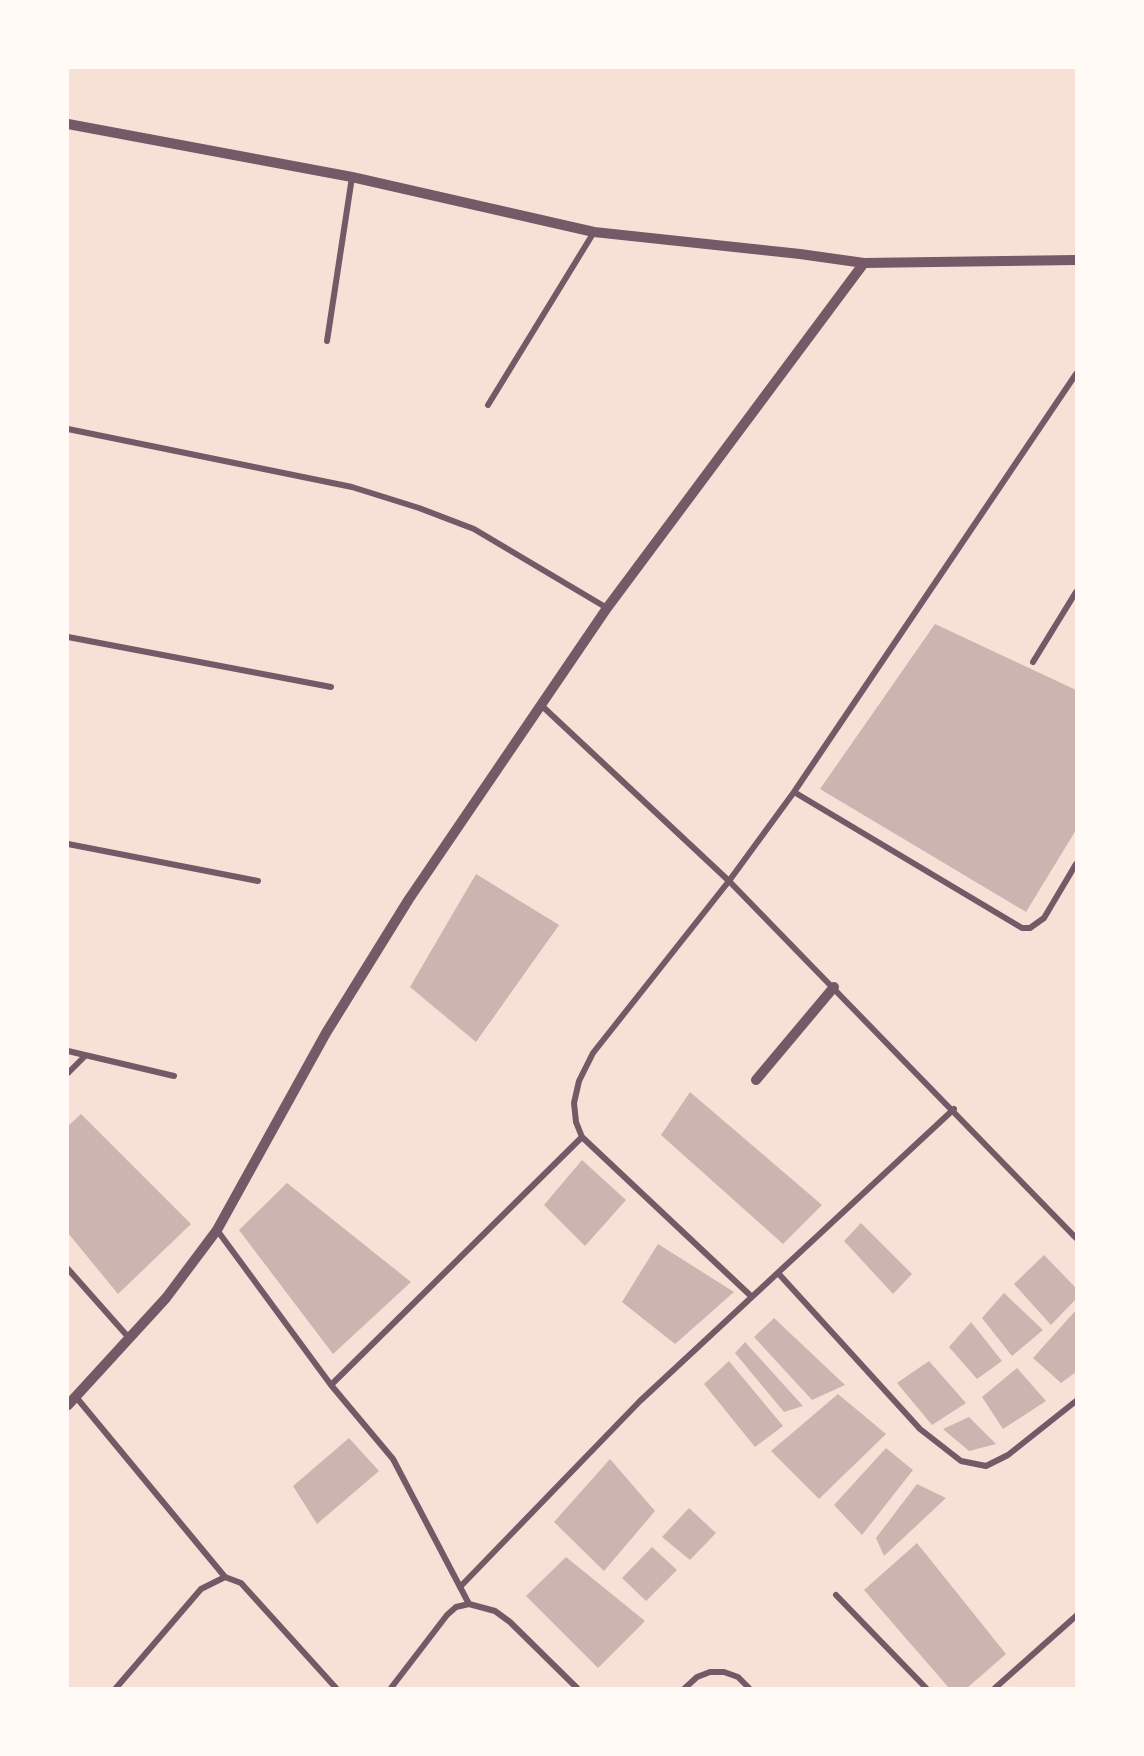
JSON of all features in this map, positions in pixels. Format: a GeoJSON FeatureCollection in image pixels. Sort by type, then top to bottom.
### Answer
{"type":"FeatureCollection","features":[{"type":"Feature","properties":{"kind":"street"},"geometry":{"type":"LineString","coordinates":[[68,123],[352,177],[594,232],[864,263],[1077,260]]}},
{"type":"Feature","properties":{"kind":"street"},"geometry":{"type":"LineString","coordinates":[[327,341],[352,177]]}},
{"type":"Feature","properties":{"kind":"street"},"geometry":{"type":"LineString","coordinates":[[488,405],[594,232]]}},
{"type":"Feature","properties":{"kind":"street"},"geometry":{"type":"LineString","coordinates":[[336,1689],[242,1583],[225,1576],[72,1401],[165,1299],[217,1230],[326,1033],[409,899],[607,608],[864,263]]}},
{"type":"Feature","properties":{"kind":"street"},"geometry":{"type":"LineString","coordinates":[[752,1297],[582,1137],[576,1122],[574,1103],[579,1081],[593,1053],[729,881],[794,792],[1077,374]]}},
{"type":"Feature","properties":{"kind":"street"},"geometry":{"type":"LineString","coordinates":[[68,429],[352,487],[419,507],[474,529],[607,608]]}},
{"type":"Feature","properties":{"kind":"street"},"geometry":{"type":"LineString","coordinates":[[1033,662],[1077,592]]}},
{"type":"Feature","properties":{"kind":"street"},"geometry":{"type":"LineString","coordinates":[[68,637],[331,687]]}},
{"type":"Feature","properties":{"kind":"street"},"geometry":{"type":"LineString","coordinates":[[541,705],[729,881],[954,1109],[1077,1238]]}},
{"type":"Feature","properties":{"kind":"street"},"geometry":{"type":"LineString","coordinates":[[794,792],[1022,928],[1030,928],[1044,918],[1077,864]]}},
{"type":"Feature","properties":{"kind":"street"},"geometry":{"type":"LineString","coordinates":[[68,844],[258,881]]}},
{"type":"Feature","properties":{"kind":"street"},"geometry":{"type":"LineString","coordinates":[[756,1080],[834,987]]}},
{"type":"Feature","properties":{"kind":"street"},"geometry":{"type":"LineString","coordinates":[[68,1052],[174,1076]]}},
{"type":"Feature","properties":{"kind":"street"},"geometry":{"type":"LineString","coordinates":[[68,1073],[85,1056]]}},
{"type":"Feature","properties":{"kind":"street"},"geometry":{"type":"LineString","coordinates":[[460,1587],[640,1401],[954,1109]]}},
{"type":"Feature","properties":{"kind":"street"},"geometry":{"type":"LineString","coordinates":[[331,1385],[582,1137]]}},
{"type":"Feature","properties":{"kind":"street"},"geometry":{"type":"LineString","coordinates":[[217,1230],[331,1385],[393,1459],[469,1604]]}},
{"type":"Feature","properties":{"kind":"street"},"geometry":{"type":"LineString","coordinates":[[68,1269],[130,1339]]}},
{"type":"Feature","properties":{"kind":"street"},"geometry":{"type":"LineString","coordinates":[[778,1273],[920,1429],[961,1461],[986,1466],[1008,1455],[1077,1401]]}},
{"type":"Feature","properties":{"kind":"street"},"geometry":{"type":"LineString","coordinates":[[116,1689],[201,1589],[225,1576]]}},
{"type":"Feature","properties":{"kind":"street"},"geometry":{"type":"LineString","coordinates":[[836,1595],[926,1689]]}},
{"type":"Feature","properties":{"kind":"street"},"geometry":{"type":"LineString","coordinates":[[391,1689],[447,1615],[456,1607],[469,1604],[495,1611],[510,1622],[577,1689]]}},
{"type":"Feature","properties":{"kind":"street"},"geometry":{"type":"LineString","coordinates":[[995,1689],[1077,1616]]}},
{"type":"Feature","properties":{"kind":"street"},"geometry":{"type":"LineString","coordinates":[[685,1689],[697,1677],[710,1672],[724,1672],[738,1677],[749,1689]]}},
{"type":"Feature","properties":{"kind":"building"},"geometry":{"type":"Polygon","coordinates":[[[935,624],[1076,690],[1076,830],[1026,912],[820,789],[935,624]]]}},
{"type":"Feature","properties":{"kind":"building"},"geometry":{"type":"Polygon","coordinates":[[[476,874],[559,925],[476,1042],[410,987],[476,874]]]}},
{"type":"Feature","properties":{"kind":"building"},"geometry":{"type":"Polygon","coordinates":[[[690,1092],[822,1205],[783,1244],[661,1135],[690,1092]]]}},
{"type":"Feature","properties":{"kind":"building"},"geometry":{"type":"Polygon","coordinates":[[[81,1114],[191,1224],[118,1294],[68,1233],[68,1126],[81,1114]]]}},
{"type":"Feature","properties":{"kind":"building"},"geometry":{"type":"Polygon","coordinates":[[[582,1160],[626,1200],[585,1246],[544,1205],[582,1160]]]}},
{"type":"Feature","properties":{"kind":"building"},"geometry":{"type":"Polygon","coordinates":[[[287,1183],[411,1282],[333,1354],[239,1230],[287,1183]]]}},
{"type":"Feature","properties":{"kind":"building"},"geometry":{"type":"Polygon","coordinates":[[[861,1223],[912,1274],[893,1294],[844,1241],[861,1223]]]}},
{"type":"Feature","properties":{"kind":"building"},"geometry":{"type":"Polygon","coordinates":[[[658,1244],[734,1292],[675,1344],[622,1302],[658,1244]]]}},
{"type":"Feature","properties":{"kind":"building"},"geometry":{"type":"Polygon","coordinates":[[[1044,1255],[1076,1288],[1076,1299],[1051,1325],[1014,1284],[1044,1255]]]}},
{"type":"Feature","properties":{"kind":"building"},"geometry":{"type":"Polygon","coordinates":[[[1004,1293],[1043,1330],[1012,1356],[982,1318],[1004,1293]]]}},
{"type":"Feature","properties":{"kind":"building"},"geometry":{"type":"Polygon","coordinates":[[[1076,1310],[1076,1372],[1061,1383],[1033,1358],[1076,1310]]]}},
{"type":"Feature","properties":{"kind":"building"},"geometry":{"type":"Polygon","coordinates":[[[774,1318],[845,1385],[812,1400],[754,1337],[774,1318]]]}},
{"type":"Feature","properties":{"kind":"building"},"geometry":{"type":"Polygon","coordinates":[[[971,1322],[1002,1361],[977,1379],[949,1347],[971,1322]]]}},
{"type":"Feature","properties":{"kind":"building"},"geometry":{"type":"Polygon","coordinates":[[[745,1342],[803,1406],[784,1412],[735,1353],[745,1342]]]}},
{"type":"Feature","properties":{"kind":"building"},"geometry":{"type":"Polygon","coordinates":[[[729,1361],[783,1426],[755,1447],[704,1384],[729,1361]]]}},
{"type":"Feature","properties":{"kind":"building"},"geometry":{"type":"Polygon","coordinates":[[[929,1361],[966,1403],[932,1425],[897,1383],[929,1361]]]}},
{"type":"Feature","properties":{"kind":"building"},"geometry":{"type":"Polygon","coordinates":[[[1017,1368],[1046,1401],[1003,1429],[982,1397],[1017,1368]]]}},
{"type":"Feature","properties":{"kind":"building"},"geometry":{"type":"Polygon","coordinates":[[[838,1394],[886,1434],[819,1499],[771,1451],[838,1394]]]}},
{"type":"Feature","properties":{"kind":"building"},"geometry":{"type":"Polygon","coordinates":[[[969,1417],[996,1444],[969,1451],[943,1429],[969,1417]]]}},
{"type":"Feature","properties":{"kind":"building"},"geometry":{"type":"Polygon","coordinates":[[[349,1438],[379,1471],[317,1524],[293,1486],[349,1438]]]}},
{"type":"Feature","properties":{"kind":"building"},"geometry":{"type":"Polygon","coordinates":[[[886,1448],[913,1470],[862,1535],[834,1505],[886,1448]]]}},
{"type":"Feature","properties":{"kind":"building"},"geometry":{"type":"Polygon","coordinates":[[[610,1459],[655,1511],[604,1571],[554,1522],[610,1459]]]}},
{"type":"Feature","properties":{"kind":"building"},"geometry":{"type":"Polygon","coordinates":[[[917,1484],[946,1498],[884,1556],[876,1538],[917,1484]]]}},
{"type":"Feature","properties":{"kind":"building"},"geometry":{"type":"Polygon","coordinates":[[[689,1508],[716,1533],[690,1560],[662,1537],[689,1508]]]}},
{"type":"Feature","properties":{"kind":"building"},"geometry":{"type":"Polygon","coordinates":[[[917,1543],[1006,1654],[967,1688],[949,1688],[864,1590],[917,1543]]]}},
{"type":"Feature","properties":{"kind":"building"},"geometry":{"type":"Polygon","coordinates":[[[652,1547],[677,1570],[646,1601],[622,1578],[652,1547]]]}},
{"type":"Feature","properties":{"kind":"building"},"geometry":{"type":"Polygon","coordinates":[[[566,1557],[645,1621],[598,1668],[526,1596],[566,1557]]]}}]}
